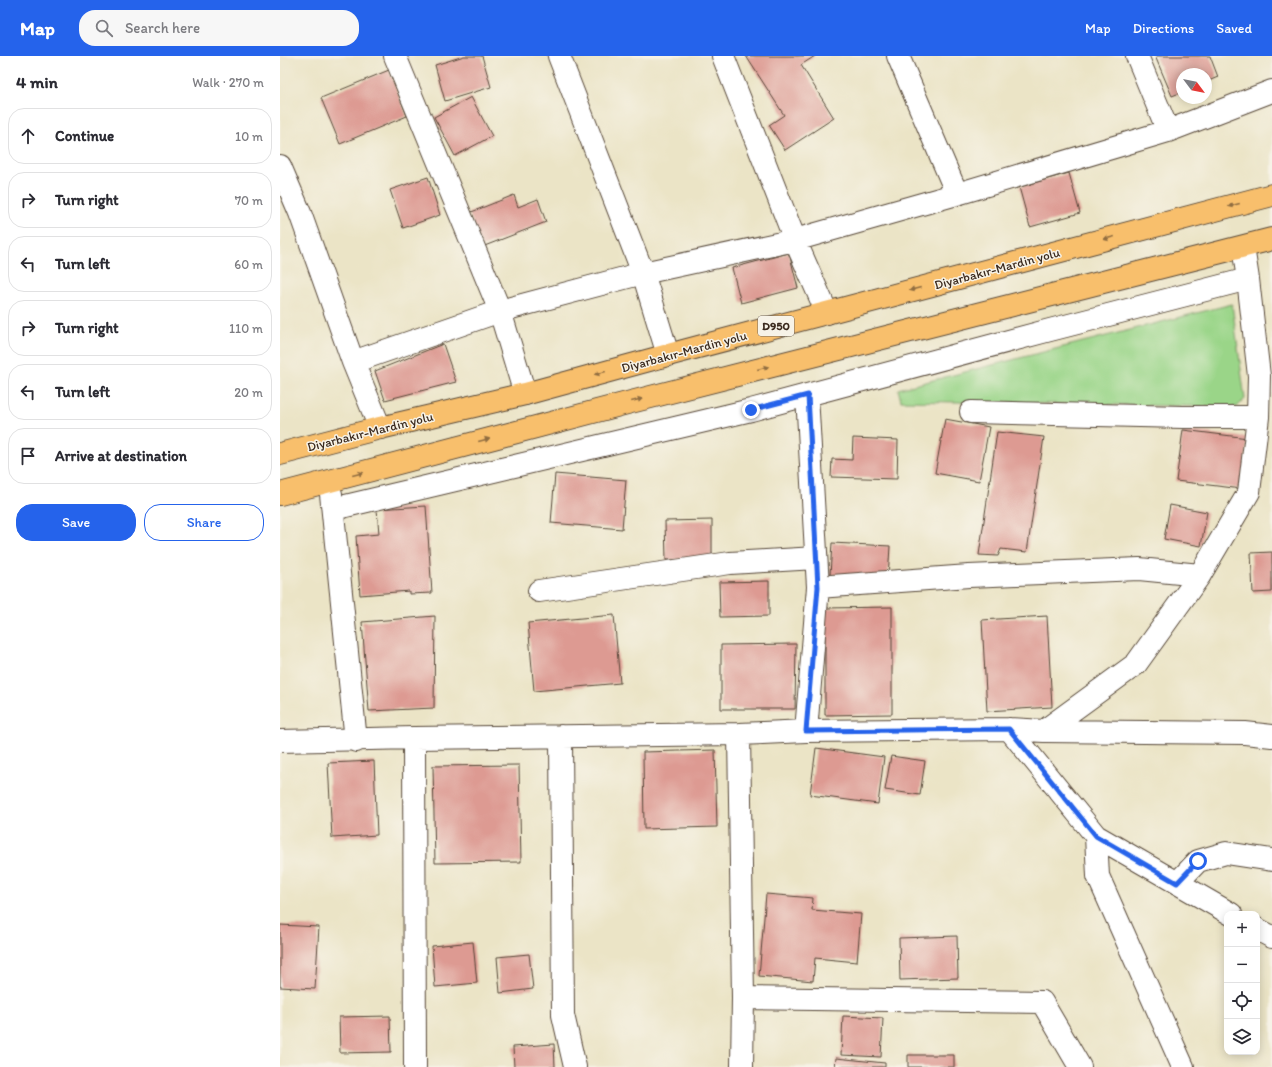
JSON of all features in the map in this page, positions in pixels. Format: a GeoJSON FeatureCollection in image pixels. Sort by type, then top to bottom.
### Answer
{"type":"FeatureCollection","features":[{"type":"Feature","properties":{"kind":"highway","name":"Diyarbakır-Mardin yolu"},"geometry":{"type":"LineString","coordinates":[[281,451],[526,394],[1272,195]]}},
{"type":"Feature","properties":{"kind":"highway"},"geometry":{"type":"LineString","coordinates":[[280,494],[631,402],[1272,239]]}},
{"type":"Feature","properties":{"kind":"street"},"geometry":{"type":"LineString","coordinates":[[395,56],[500,311],[526,394]]}},
{"type":"Feature","properties":{"kind":"street"},"geometry":{"type":"LineString","coordinates":[[559,56],[643,273],[668,355]]}},
{"type":"Feature","properties":{"kind":"street"},"geometry":{"type":"LineString","coordinates":[[723,56],[795,240],[827,313]]}},
{"type":"Feature","properties":{"kind":"street"},"geometry":{"type":"LineString","coordinates":[[898,56],[957,194]]}},
{"type":"Feature","properties":{"kind":"street"},"geometry":{"type":"LineString","coordinates":[[1137,56],[1168,131]]}},
{"type":"Feature","properties":{"kind":"street"},"geometry":{"type":"LineString","coordinates":[[353,362],[500,311],[643,273],[795,240],[957,194],[1168,131],[1272,91]]}},
{"type":"Feature","properties":{"kind":"street"},"geometry":{"type":"LineString","coordinates":[[280,166],[300,213],[353,362],[380,428]]}},
{"type":"Feature","properties":{"kind":"street"},"geometry":{"type":"LineString","coordinates":[[1044,731],[1136,664],[1200,575],[1249,492],[1265,374],[1243,246]]}},
{"type":"Feature","properties":{"kind":"street"},"geometry":{"type":"LineString","coordinates":[[333,508],[735,414],[1248,279]]}},
{"type":"Feature","properties":{"kind":"street"},"geometry":{"type":"LineString","coordinates":[[806,731],[818,587],[808,395]]}},
{"type":"Feature","properties":{"kind":"street"},"geometry":{"type":"LineString","coordinates":[[971,412],[1183,417],[1258,417]]}},
{"type":"Feature","properties":{"kind":"street"},"geometry":{"type":"LineString","coordinates":[[329,481],[356,741]]}},
{"type":"Feature","properties":{"kind":"street"},"geometry":{"type":"LineString","coordinates":[[539,591],[730,563],[816,558]]}},
{"type":"Feature","properties":{"kind":"street"},"geometry":{"type":"LineString","coordinates":[[818,587],[969,576],[1139,569],[1200,575]]}},
{"type":"Feature","properties":{"kind":"street"},"geometry":{"type":"LineString","coordinates":[[280,741],[739,734],[806,731],[1009,729],[1044,731],[1245,733],[1272,736]]}},
{"type":"Feature","properties":{"kind":"street"},"geometry":{"type":"LineString","coordinates":[[1009,729],[1096,836],[1226,911]]}},
{"type":"Feature","properties":{"kind":"street"},"geometry":{"type":"LineString","coordinates":[[739,734],[743,998],[742,1067]]}},
{"type":"Feature","properties":{"kind":"street"},"geometry":{"type":"LineString","coordinates":[[561,736],[563,1016],[575,1067]]}},
{"type":"Feature","properties":{"kind":"street"},"geometry":{"type":"LineString","coordinates":[[414,738],[415,1067]]}},
{"type":"Feature","properties":{"kind":"street"},"geometry":{"type":"LineString","coordinates":[[1096,836],[1098,876],[1182,1067]]}},
{"type":"Feature","properties":{"kind":"street"},"geometry":{"type":"LineString","coordinates":[[1177,883],[1198,861],[1226,853],[1272,860]]}},
{"type":"Feature","properties":{"kind":"street"},"geometry":{"type":"LineString","coordinates":[[1260,931],[1272,937]]}},
{"type":"Feature","properties":{"kind":"street"},"geometry":{"type":"LineString","coordinates":[[743,998],[1042,1002],[1080,1067]]}},
{"type":"Feature","properties":{"kind":"green space"},"geometry":{"type":"Polygon","coordinates":[[[1232,304],[1245,399],[1237,407],[901,401],[898,389],[1232,304]]]}},
{"type":"Feature","properties":{"kind":"building"},"geometry":{"type":"Polygon","coordinates":[[[464,56],[482,56],[491,87],[445,101],[435,65],[464,56]]]}},
{"type":"Feature","properties":{"kind":"building"},"geometry":{"type":"Polygon","coordinates":[[[746,56],[815,56],[801,65],[834,118],[785,150],[769,125],[784,115],[746,56]]]}},
{"type":"Feature","properties":{"kind":"building"},"geometry":{"type":"Polygon","coordinates":[[[1155,56],[1210,56],[1218,77],[1212,80],[1212,68],[1176,68],[1176,94],[1172,96],[1155,56]]]}},
{"type":"Feature","properties":{"kind":"building"},"geometry":{"type":"Polygon","coordinates":[[[389,70],[407,116],[340,144],[321,98],[389,70]]]}},
{"type":"Feature","properties":{"kind":"building"},"geometry":{"type":"Polygon","coordinates":[[[471,97],[492,136],[455,156],[434,117],[471,97]]]}},
{"type":"Feature","properties":{"kind":"building"},"geometry":{"type":"Polygon","coordinates":[[[1069,173],[1080,213],[1030,227],[1019,187],[1069,173]]]}},
{"type":"Feature","properties":{"kind":"building"},"geometry":{"type":"Polygon","coordinates":[[[428,177],[440,215],[403,228],[390,190],[428,177]]]}},
{"type":"Feature","properties":{"kind":"building"},"geometry":{"type":"Polygon","coordinates":[[[514,195],[518,207],[538,199],[546,222],[482,247],[469,213],[514,195]]]}},
{"type":"Feature","properties":{"kind":"building"},"geometry":{"type":"Polygon","coordinates":[[[789,253],[798,288],[741,303],[732,268],[789,253]]]}},
{"type":"Feature","properties":{"kind":"building"},"geometry":{"type":"Polygon","coordinates":[[[443,344],[456,382],[385,400],[375,371],[443,344]]]}},
{"type":"Feature","properties":{"kind":"building"},"geometry":{"type":"Polygon","coordinates":[[[945,419],[989,427],[979,481],[935,473],[945,419]]]}},
{"type":"Feature","properties":{"kind":"building"},"geometry":{"type":"Polygon","coordinates":[[[1183,430],[1248,438],[1242,489],[1176,481],[1183,430]]]}},
{"type":"Feature","properties":{"kind":"building"},"geometry":{"type":"Polygon","coordinates":[[[997,432],[1044,437],[1027,552],[1001,549],[998,556],[979,555],[997,432]]]}},
{"type":"Feature","properties":{"kind":"building"},"geometry":{"type":"Polygon","coordinates":[[[853,438],[898,440],[897,479],[831,477],[832,459],[852,460],[853,438]]]}},
{"type":"Feature","properties":{"kind":"building"},"geometry":{"type":"Polygon","coordinates":[[[555,474],[626,480],[622,529],[551,523],[555,474]]]}},
{"type":"Feature","properties":{"kind":"building"},"geometry":{"type":"Polygon","coordinates":[[[1170,505],[1207,512],[1201,546],[1164,539],[1170,505]]]}},
{"type":"Feature","properties":{"kind":"building"},"geometry":{"type":"Polygon","coordinates":[[[426,506],[432,593],[409,594],[409,591],[360,595],[356,536],[379,534],[377,509],[426,506]]]}},
{"type":"Feature","properties":{"kind":"building"},"geometry":{"type":"Polygon","coordinates":[[[712,520],[712,559],[666,560],[665,521],[712,520]]]}},
{"type":"Feature","properties":{"kind":"building"},"geometry":{"type":"Polygon","coordinates":[[[832,543],[890,546],[888,578],[830,575],[832,543]]]}},
{"type":"Feature","properties":{"kind":"building"},"geometry":{"type":"Polygon","coordinates":[[[1272,552],[1272,592],[1253,593],[1251,553],[1272,552]]]}},
{"type":"Feature","properties":{"kind":"building"},"geometry":{"type":"Polygon","coordinates":[[[769,581],[769,616],[720,617],[719,582],[769,581]]]}},
{"type":"Feature","properties":{"kind":"building"},"geometry":{"type":"Polygon","coordinates":[[[892,607],[892,714],[825,715],[825,608],[892,607]]]}},
{"type":"Feature","properties":{"kind":"building"},"geometry":{"type":"Polygon","coordinates":[[[614,615],[620,683],[534,691],[528,623],[614,615]]]}},
{"type":"Feature","properties":{"kind":"building"},"geometry":{"type":"Polygon","coordinates":[[[435,616],[434,708],[369,711],[362,622],[435,616]]]}},
{"type":"Feature","properties":{"kind":"building"},"geometry":{"type":"Polygon","coordinates":[[[1047,616],[1052,707],[987,711],[982,620],[1047,616]]]}},
{"type":"Feature","properties":{"kind":"building"},"geometry":{"type":"Polygon","coordinates":[[[796,644],[795,709],[721,709],[721,645],[796,644]]]}},
{"type":"Feature","properties":{"kind":"building"},"geometry":{"type":"Polygon","coordinates":[[[816,748],[884,757],[878,804],[810,795],[816,748]]]}},
{"type":"Feature","properties":{"kind":"building"},"geometry":{"type":"Polygon","coordinates":[[[715,750],[717,827],[644,829],[643,752],[715,750]]]}},
{"type":"Feature","properties":{"kind":"building"},"geometry":{"type":"Polygon","coordinates":[[[891,756],[925,761],[920,795],[885,790],[891,756]]]}},
{"type":"Feature","properties":{"kind":"building"},"geometry":{"type":"Polygon","coordinates":[[[374,761],[377,835],[332,838],[328,763],[374,761]]]}},
{"type":"Feature","properties":{"kind":"building"},"geometry":{"type":"Polygon","coordinates":[[[519,765],[521,862],[435,863],[433,766],[519,765]]]}},
{"type":"Feature","properties":{"kind":"building"},"geometry":{"type":"Polygon","coordinates":[[[766,894],[813,898],[812,910],[861,914],[857,962],[815,958],[813,981],[759,976],[766,894]]]}},
{"type":"Feature","properties":{"kind":"building"},"geometry":{"type":"Polygon","coordinates":[[[280,925],[319,927],[315,989],[280,987],[280,925]]]}},
{"type":"Feature","properties":{"kind":"building"},"geometry":{"type":"Polygon","coordinates":[[[957,936],[958,978],[900,980],[899,938],[957,936]]]}},
{"type":"Feature","properties":{"kind":"building"},"geometry":{"type":"Polygon","coordinates":[[[473,942],[477,983],[435,987],[432,946],[473,942]]]}},
{"type":"Feature","properties":{"kind":"building"},"geometry":{"type":"Polygon","coordinates":[[[529,954],[533,989],[500,993],[497,957],[529,954]]]}},
{"type":"Feature","properties":{"kind":"building"},"geometry":{"type":"Polygon","coordinates":[[[390,1016],[391,1052],[340,1053],[339,1017],[390,1016]]]}},
{"type":"Feature","properties":{"kind":"building"},"geometry":{"type":"Polygon","coordinates":[[[843,1016],[883,1018],[881,1057],[841,1055],[843,1016]]]}},
{"type":"Feature","properties":{"kind":"building"},"geometry":{"type":"Polygon","coordinates":[[[554,1044],[555,1067],[514,1067],[513,1047],[554,1044]]]}},
{"type":"Feature","properties":{"kind":"building"},"geometry":{"type":"Polygon","coordinates":[[[908,1055],[954,1055],[954,1067],[908,1067],[908,1055]]]}},
{"type":"Feature","properties":{"kind":"building"},"geometry":{"type":"Polygon","coordinates":[[[836,1058],[885,1063],[885,1067],[835,1067],[836,1058]]]}},
{"type":"Feature","properties":{"kind":"route"},"geometry":{"type":"LineString","coordinates":[[751,410],[808,395],[818,587],[806,731],[1009,729],[1096,836],[1177,883],[1198,861]]}}]}
